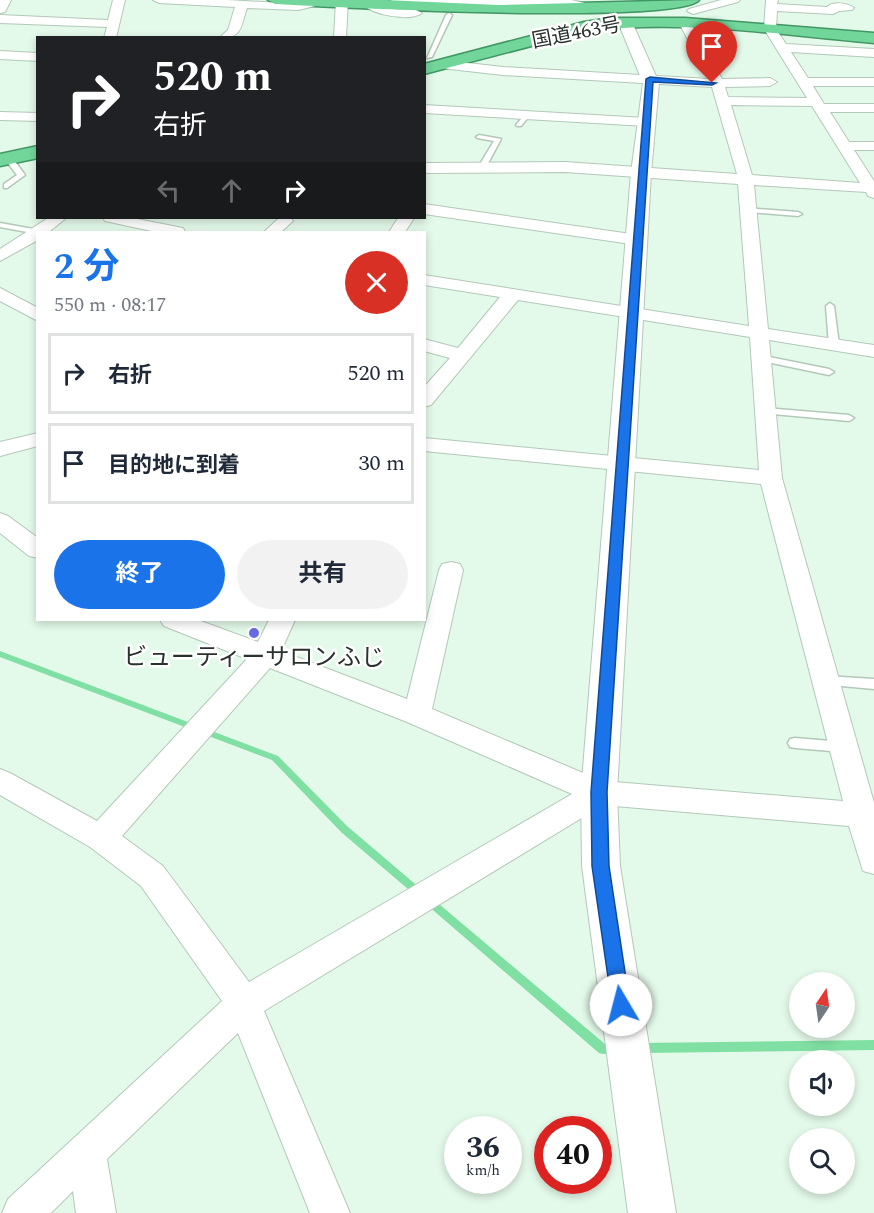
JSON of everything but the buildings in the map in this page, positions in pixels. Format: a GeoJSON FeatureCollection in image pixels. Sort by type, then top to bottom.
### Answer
{"type":"FeatureCollection","features":[{"type":"Feature","properties":{"kind":"highway"},"geometry":{"type":"LineString","coordinates":[[275,0],[541,9],[590,7],[627,9],[643,6],[690,11]]}},
{"type":"Feature","properties":{"kind":"highway"},"geometry":{"type":"LineString","coordinates":[[627,9],[652,0]]}},
{"type":"Feature","properties":{"kind":"highway","name":"国道463号"},"geometry":{"type":"LineString","coordinates":[[434,62],[584,27],[627,9],[690,11],[770,29],[874,38]]}},
{"type":"Feature","properties":{"kind":"highway"},"geometry":{"type":"LineString","coordinates":[[4,159],[36,152]]}},
{"type":"Feature","properties":{"kind":"street"},"geometry":{"type":"LineString","coordinates":[[0,9],[4,0]]}},
{"type":"Feature","properties":{"kind":"street"},"geometry":{"type":"LineString","coordinates":[[110,36],[120,0]]}},
{"type":"Feature","properties":{"kind":"street"},"geometry":{"type":"LineString","coordinates":[[159,0],[298,7],[312,1]]}},
{"type":"Feature","properties":{"kind":"street"},"geometry":{"type":"LineString","coordinates":[[396,0],[569,3],[590,7]]}},
{"type":"Feature","properties":{"kind":"street"},"geometry":{"type":"LineString","coordinates":[[734,0],[690,11],[720,91],[746,180],[771,478],[843,747],[868,816],[874,861]]}},
{"type":"Feature","properties":{"kind":"street"},"geometry":{"type":"LineString","coordinates":[[340,36],[341,2]]}},
{"type":"Feature","properties":{"kind":"street"},"geometry":{"type":"LineString","coordinates":[[371,3],[380,11],[449,15],[510,17],[541,9]]}},
{"type":"Feature","properties":{"kind":"street"},"geometry":{"type":"LineString","coordinates":[[848,8],[833,7],[833,11],[772,3],[770,29],[844,146],[870,182]]}},
{"type":"Feature","properties":{"kind":"street"},"geometry":{"type":"LineString","coordinates":[[228,36],[233,32],[242,5]]}},
{"type":"Feature","properties":{"kind":"street"},"geometry":{"type":"LineString","coordinates":[[627,9],[650,79],[641,173],[599,792],[600,866],[652,1213]]}},
{"type":"Feature","properties":{"kind":"street"},"geometry":{"type":"LineString","coordinates":[[0,19],[113,24]]}},
{"type":"Feature","properties":{"kind":"street"},"geometry":{"type":"LineString","coordinates":[[783,48],[874,53]]}},
{"type":"Feature","properties":{"kind":"street"},"geometry":{"type":"LineString","coordinates":[[0,54],[36,57]]}},
{"type":"Feature","properties":{"kind":"street"},"geometry":{"type":"LineString","coordinates":[[434,62],[501,76],[650,79],[818,105],[874,108]]}},
{"type":"Feature","properties":{"kind":"street"},"geometry":{"type":"LineString","coordinates":[[720,91],[770,82]]}},
{"type":"Feature","properties":{"kind":"street"},"geometry":{"type":"LineString","coordinates":[[803,82],[874,82]]}},
{"type":"Feature","properties":{"kind":"street"},"geometry":{"type":"LineString","coordinates":[[6,116],[36,103]]}},
{"type":"Feature","properties":{"kind":"street"},"geometry":{"type":"LineString","coordinates":[[426,109],[491,107],[523,120],[563,111],[646,122]]}},
{"type":"Feature","properties":{"kind":"street"},"geometry":{"type":"LineString","coordinates":[[6,116],[36,117]]}},
{"type":"Feature","properties":{"kind":"street"},"geometry":{"type":"LineString","coordinates":[[844,146],[874,146]]}},
{"type":"Feature","properties":{"kind":"street"},"geometry":{"type":"LineString","coordinates":[[426,182],[431,168],[566,167],[746,180],[870,182]]}},
{"type":"Feature","properties":{"kind":"street"},"geometry":{"type":"LineString","coordinates":[[426,209],[638,240]]}},
{"type":"Feature","properties":{"kind":"street"},"geometry":{"type":"LineString","coordinates":[[43,231],[57,219]]}},
{"type":"Feature","properties":{"kind":"street"},"geometry":{"type":"LineString","coordinates":[[116,219],[172,231]]}},
{"type":"Feature","properties":{"kind":"street"},"geometry":{"type":"LineString","coordinates":[[273,231],[285,222]]}},
{"type":"Feature","properties":{"kind":"street"},"geometry":{"type":"LineString","coordinates":[[0,256],[36,237]]}},
{"type":"Feature","properties":{"kind":"street"},"geometry":{"type":"LineString","coordinates":[[426,280],[874,351]]}},
{"type":"Feature","properties":{"kind":"street"},"geometry":{"type":"LineString","coordinates":[[0,293],[36,315]]}},
{"type":"Feature","properties":{"kind":"street"},"geometry":{"type":"LineString","coordinates":[[426,399],[513,294]]}},
{"type":"Feature","properties":{"kind":"street"},"geometry":{"type":"LineString","coordinates":[[426,346],[463,355]]}},
{"type":"Feature","properties":{"kind":"street"},"geometry":{"type":"LineString","coordinates":[[0,449],[36,440]]}},
{"type":"Feature","properties":{"kind":"street"},"geometry":{"type":"LineString","coordinates":[[426,444],[771,478]]}},
{"type":"Feature","properties":{"kind":"street"},"geometry":{"type":"LineString","coordinates":[[0,520],[36,548]]}},
{"type":"Feature","properties":{"kind":"street"},"geometry":{"type":"LineString","coordinates":[[417,714],[451,570]]}},
{"type":"Feature","properties":{"kind":"street"},"geometry":{"type":"LineString","coordinates":[[175,621],[417,714],[599,792],[868,816]]}},
{"type":"Feature","properties":{"kind":"street"},"geometry":{"type":"LineString","coordinates":[[101,838],[264,656],[282,621]]}},
{"type":"Feature","properties":{"kind":"street"},"geometry":{"type":"LineString","coordinates":[[6,792],[101,838],[152,876],[244,1004],[330,1213]]}},
{"type":"Feature","properties":{"kind":"street"},"geometry":{"type":"LineString","coordinates":[[22,1213],[244,1004],[599,792]]}},
{"type":"Feature","properties":{"kind":"street"},"geometry":{"type":"LineString","coordinates":[[87,1151],[96,1213]]}},
{"type":"Feature","properties":{"kind":"lane"},"geometry":{"type":"LineString","coordinates":[[434,62],[449,15]]}},
{"type":"Feature","properties":{"kind":"lane"},"geometry":{"type":"LineString","coordinates":[[479,137],[498,139],[481,169]]}},
{"type":"Feature","properties":{"kind":"lane"},"geometry":{"type":"LineString","coordinates":[[4,159],[21,175],[8,186]]}},
{"type":"Feature","properties":{"kind":"lane"},"geometry":{"type":"LineString","coordinates":[[748,210],[798,214]]}},
{"type":"Feature","properties":{"kind":"lane"},"geometry":{"type":"LineString","coordinates":[[0,225],[36,237]]}},
{"type":"Feature","properties":{"kind":"lane"},"geometry":{"type":"LineString","coordinates":[[830,306],[834,345]]}},
{"type":"Feature","properties":{"kind":"lane"},"geometry":{"type":"LineString","coordinates":[[760,358],[829,372]]}},
{"type":"Feature","properties":{"kind":"lane"},"geometry":{"type":"LineString","coordinates":[[765,411],[849,418]]}},
{"type":"Feature","properties":{"kind":"lane"},"geometry":{"type":"LineString","coordinates":[[825,681],[874,684]]}},
{"type":"Feature","properties":{"kind":"lane"},"geometry":{"type":"LineString","coordinates":[[795,743],[843,747]]}},
{"type":"Feature","properties":{"kind":"waterway"},"geometry":{"type":"LineString","coordinates":[[0,654],[275,758],[344,829],[418,892]]}},
{"type":"Feature","properties":{"kind":"waterway"},"geometry":{"type":"LineString","coordinates":[[430,902],[603,1049],[616,1048]]}},
{"type":"Feature","properties":{"kind":"waterway"},"geometry":{"type":"LineString","coordinates":[[640,1048],[874,1045]]}},
{"type":"Feature","properties":{"kind":"place","name":"ビューティーサロンふじ"},"geometry":{"type":"Point","coordinates":[254,633]}},
{"type":"Feature","properties":{"kind":"route"},"geometry":{"type":"LineString","coordinates":[[621,1005],[600,866],[599,792],[641,173],[650,79],[712,83]]}}]}
